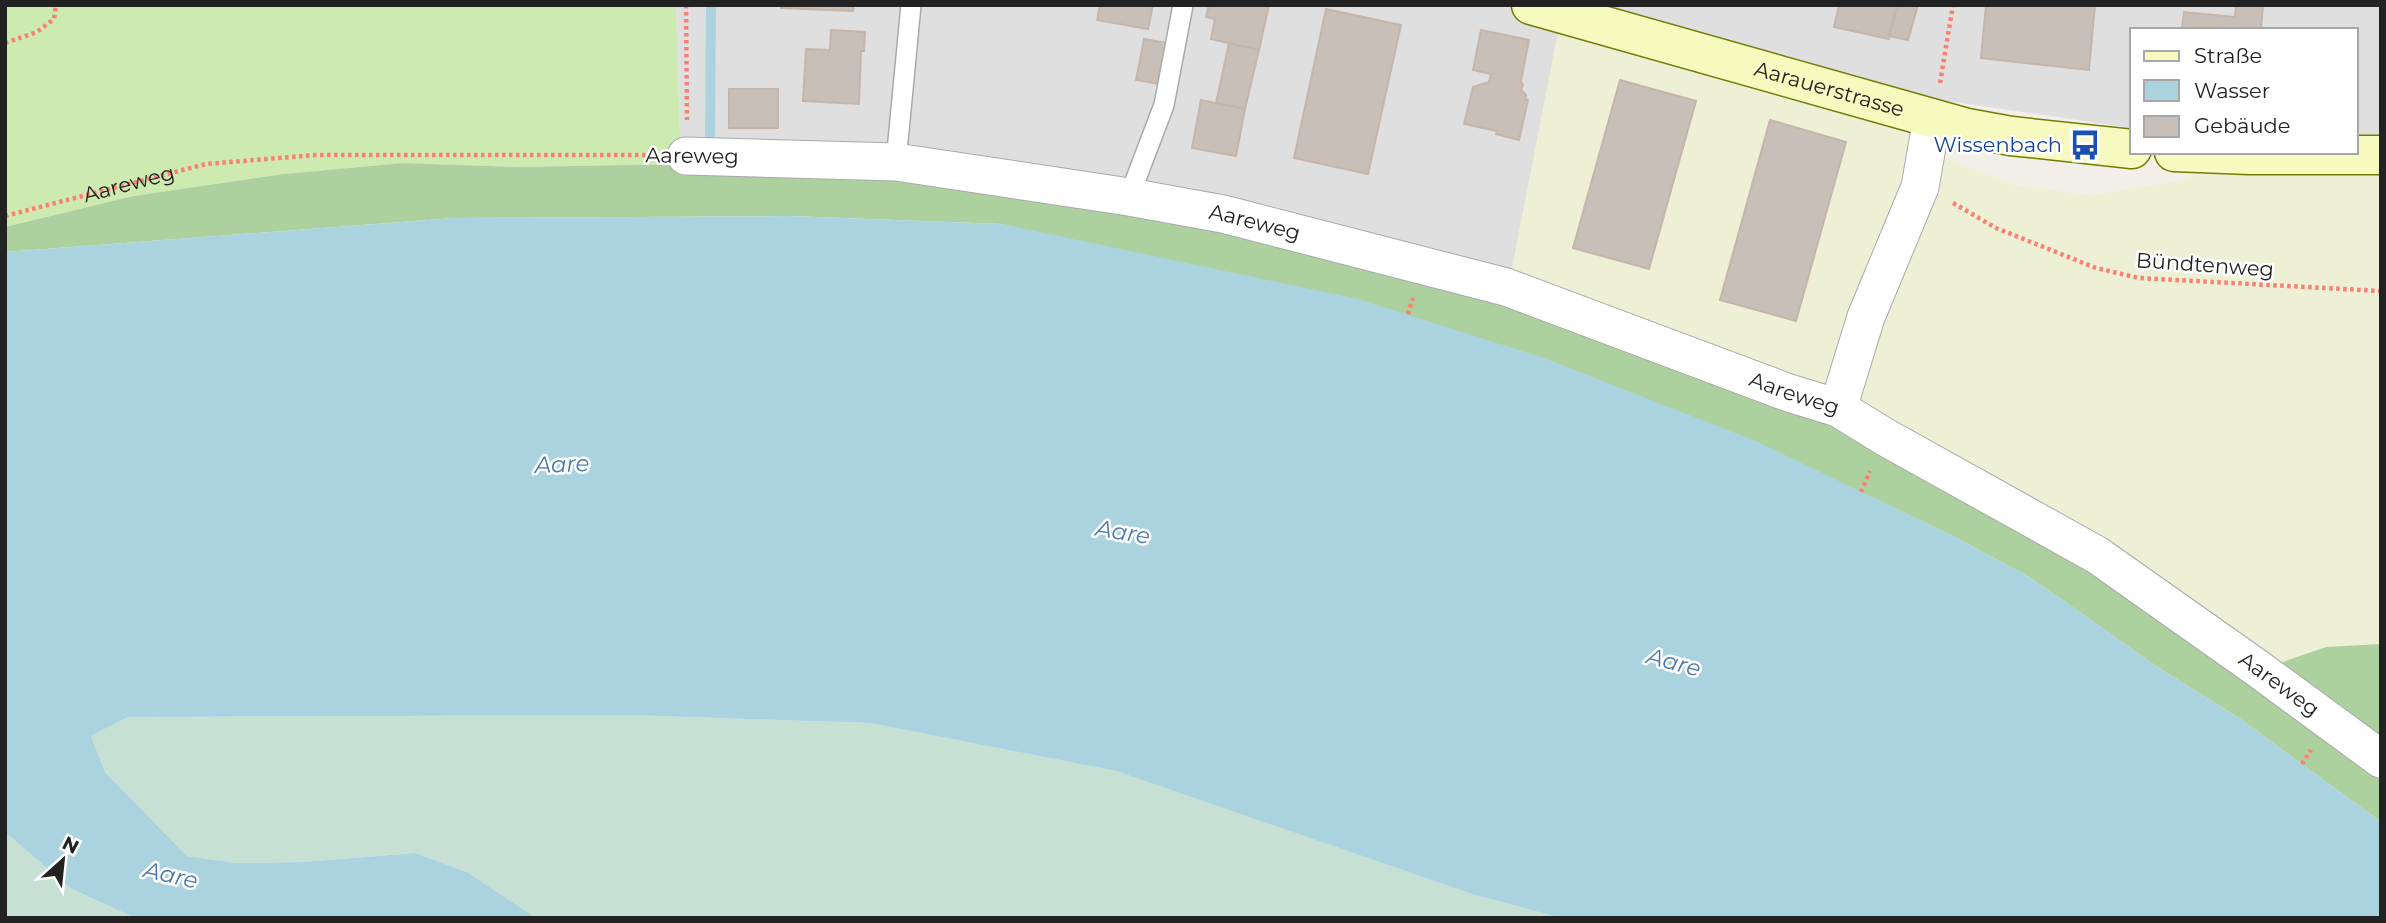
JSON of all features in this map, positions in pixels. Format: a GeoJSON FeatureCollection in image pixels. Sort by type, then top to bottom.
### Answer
{"type":"FeatureCollection","features":[{"type":"Feature","properties":{"kind":"street","name":"Aarauerstrasse"},"geometry":{"type":"LineString","coordinates":[[1531,5],[1935,104],[1967,128],[2011,136],[2130,149]]}},
{"type":"Feature","properties":{"kind":"street"},"geometry":{"type":"LineString","coordinates":[[1838,408],[1866,317],[1920,187],[1935,104]]}},
{"type":"Feature","properties":{"kind":"street"},"geometry":{"type":"LineString","coordinates":[[2233,154],[2381,155]]}},
{"type":"Feature","properties":{"kind":"street","name":"Aareweg"},"geometry":{"type":"LineString","coordinates":[[686,156],[896,162],[1129,197],[1223,214],[1506,287],[1790,393],[1838,408],[1885,438],[2097,555],[2381,759]]}},
{"type":"Feature","properties":{"kind":"lane"},"geometry":{"type":"LineString","coordinates":[[896,162],[911,5]]}},
{"type":"Feature","properties":{"kind":"lane"},"geometry":{"type":"LineString","coordinates":[[1129,197],[1164,105],[1183,5]]}},
{"type":"Feature","properties":{"kind":"path"},"geometry":{"type":"LineString","coordinates":[[5,43],[37,32],[54,19],[56,5]]}},
{"type":"Feature","properties":{"kind":"path"},"geometry":{"type":"LineString","coordinates":[[686,5],[686,156]]}},
{"type":"Feature","properties":{"kind":"path"},"geometry":{"type":"LineString","coordinates":[[1935,104],[1953,5]]}},
{"type":"Feature","properties":{"kind":"path","name":"Aareweg"},"geometry":{"type":"LineString","coordinates":[[5,216],[182,170],[219,163],[315,155],[686,156]]}},
{"type":"Feature","properties":{"kind":"path","name":"Bündtenweg"},"geometry":{"type":"LineString","coordinates":[[1920,187],[1996,228],[2096,268],[2139,278],[2381,291]]}},
{"type":"Feature","properties":{"kind":"shaded area"},"geometry":{"type":"Polygon","coordinates":[[[676,5],[1565,5],[1505,304],[681,164],[676,5]]]}},
{"type":"Feature","properties":{"kind":"shaded area"},"geometry":{"type":"Polygon","coordinates":[[[1603,5],[2381,5],[2381,137],[2358,137],[2358,28],[2130,28],[2130,128],[1927,98],[1603,5]]]}},
{"type":"Feature","properties":{"kind":"green space"},"geometry":{"type":"Polygon","coordinates":[[[5,5],[676,5],[681,164],[518,167],[403,163],[283,174],[133,196],[5,227],[5,5]]]}},
{"type":"Feature","properties":{"kind":"green space"},"geometry":{"type":"Polygon","coordinates":[[[1558,32],[1891,127],[1947,159],[2019,186],[2092,195],[2172,182],[2206,172],[2324,175],[2381,171],[2381,644],[2326,647],[2246,678],[1505,304],[1558,32]]]}},
{"type":"Feature","properties":{"kind":"green space"},"geometry":{"type":"Polygon","coordinates":[[[403,163],[518,167],[681,164],[906,174],[1117,205],[1505,304],[1833,423],[2097,572],[2246,678],[2326,647],[2381,644],[2381,822],[2239,718],[2159,668],[2031,578],[1953,536],[1861,492],[1002,224],[789,216],[454,218],[5,252],[5,227],[133,196],[283,174],[403,163]]]}},
{"type":"Feature","properties":{"kind":"green space"},"geometry":{"type":"Polygon","coordinates":[[[627,715],[870,723],[1116,771],[1472,894],[1561,918],[536,918],[467,872],[415,853],[302,862],[236,863],[187,856],[105,772],[91,736],[128,717],[627,715]]]}},
{"type":"Feature","properties":{"kind":"green space"},"geometry":{"type":"Polygon","coordinates":[[[5,832],[70,888],[135,918],[5,918],[5,832]]]}},
{"type":"Feature","properties":{"kind":"water","name":"Aare"},"geometry":{"type":"Polygon","coordinates":[[[789,216],[1002,224],[1358,299],[1544,358],[1758,442],[1953,536],[2031,578],[2159,668],[2239,718],[2381,822],[2381,918],[1561,918],[1472,894],[1116,771],[870,723],[627,715],[128,717],[91,736],[105,772],[187,856],[236,863],[302,862],[415,853],[467,872],[536,918],[135,918],[70,888],[5,832],[5,252],[454,218],[789,216]]]}},
{"type":"Feature","properties":{"kind":"building"},"geometry":{"type":"Polygon","coordinates":[[[781,5],[854,5],[853,11],[781,8],[781,5]]]}},
{"type":"Feature","properties":{"kind":"building"},"geometry":{"type":"Polygon","coordinates":[[[1100,5],[1153,5],[1148,29],[1097,20],[1100,5]]]}},
{"type":"Feature","properties":{"kind":"building"},"geometry":{"type":"Polygon","coordinates":[[[1209,5],[1269,5],[1259,50],[1211,39],[1215,19],[1206,17],[1209,5]]]}},
{"type":"Feature","properties":{"kind":"building"},"geometry":{"type":"Polygon","coordinates":[[[1839,5],[1897,5],[1889,39],[1834,27],[1839,5]]]}},
{"type":"Feature","properties":{"kind":"building"},"geometry":{"type":"Polygon","coordinates":[[[1897,5],[1918,5],[1908,40],[1889,36],[1897,5]]]}},
{"type":"Feature","properties":{"kind":"building"},"geometry":{"type":"Polygon","coordinates":[[[1986,5],[2095,5],[2089,70],[1981,58],[1986,5]]]}},
{"type":"Feature","properties":{"kind":"building"},"geometry":{"type":"Polygon","coordinates":[[[2236,5],[2263,5],[2261,28],[2182,28],[2184,12],[2235,17],[2236,5]]]}},
{"type":"Feature","properties":{"kind":"building"},"geometry":{"type":"Polygon","coordinates":[[[1326,9],[1401,25],[1368,174],[1294,158],[1326,9]]]}},
{"type":"Feature","properties":{"kind":"building"},"geometry":{"type":"Polygon","coordinates":[[[831,30],[865,32],[864,51],[861,51],[859,104],[803,101],[806,49],[830,50],[831,30]]]}},
{"type":"Feature","properties":{"kind":"building"},"geometry":{"type":"Polygon","coordinates":[[[1481,30],[1529,40],[1521,81],[1521,90],[1528,100],[1519,140],[1496,134],[1497,131],[1464,124],[1473,87],[1489,82],[1491,74],[1473,70],[1481,30]]]}},
{"type":"Feature","properties":{"kind":"building"},"geometry":{"type":"Polygon","coordinates":[[[1144,39],[1167,43],[1160,84],[1136,80],[1144,39]]]}},
{"type":"Feature","properties":{"kind":"building"},"geometry":{"type":"Polygon","coordinates":[[[1229,43],[1259,50],[1245,109],[1216,103],[1229,43]]]}},
{"type":"Feature","properties":{"kind":"building"},"geometry":{"type":"Polygon","coordinates":[[[1620,80],[1696,101],[1649,269],[1573,248],[1620,80]]]}},
{"type":"Feature","properties":{"kind":"building"},"geometry":{"type":"Polygon","coordinates":[[[729,89],[778,89],[778,128],[729,128],[729,89]]]}},
{"type":"Feature","properties":{"kind":"building"},"geometry":{"type":"Polygon","coordinates":[[[1201,100],[1245,109],[1236,156],[1192,148],[1201,100]]]}},
{"type":"Feature","properties":{"kind":"building"},"geometry":{"type":"Polygon","coordinates":[[[1770,120],[1846,142],[1796,321],[1720,300],[1770,120]]]}},
{"type":"Feature","properties":{"kind":"waterway","name":"Wissenbach"},"geometry":{"type":"LineString","coordinates":[[710,142],[711,5]]}},
{"type":"Feature","properties":{"kind":"place","name":"Wissenbach"},"geometry":{"type":"Point","coordinates":[2085,145]}}]}
